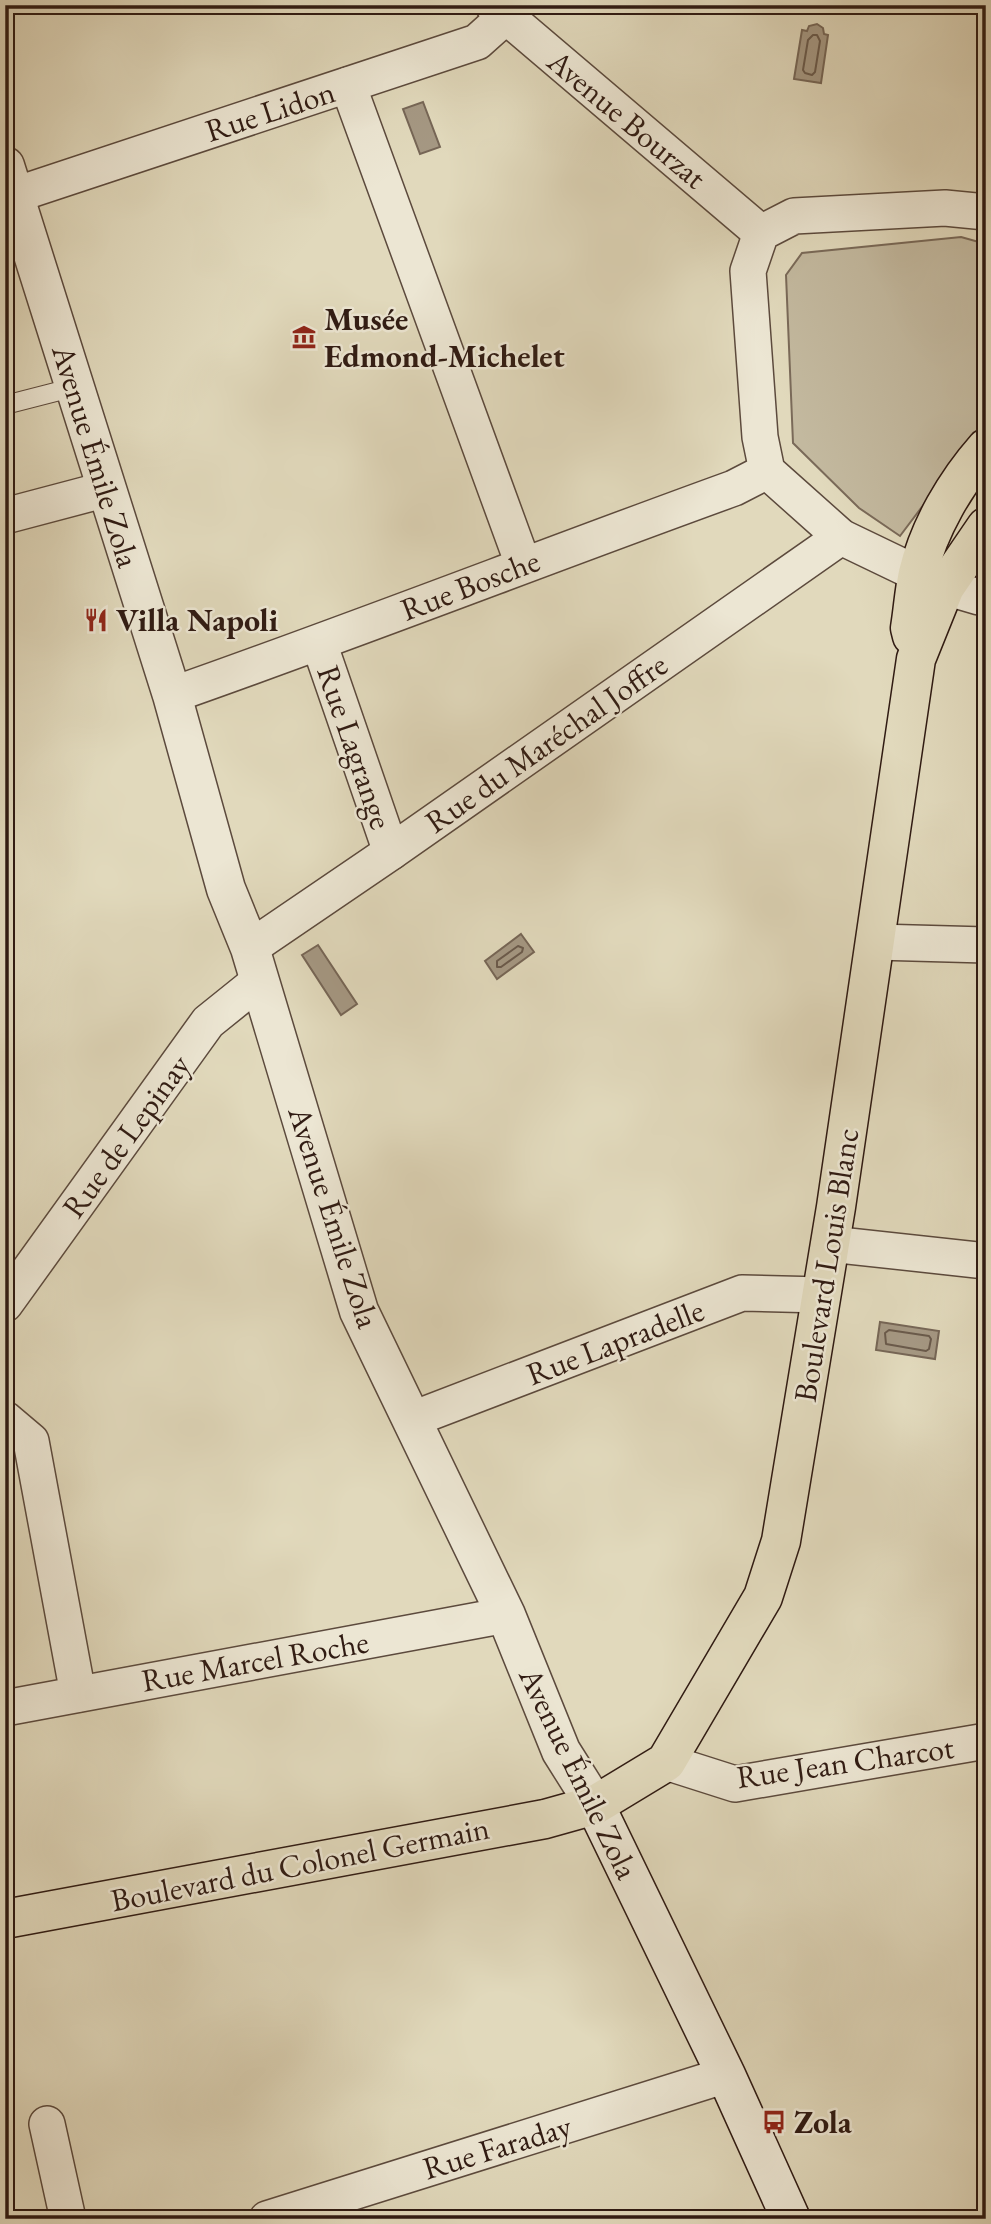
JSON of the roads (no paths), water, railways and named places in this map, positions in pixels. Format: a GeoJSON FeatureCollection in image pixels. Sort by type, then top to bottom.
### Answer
{"type":"FeatureCollection","features":[{"type":"Feature","properties":{"kind":"main road","name":"Boulevard Louis Blanc"},"geometry":{"type":"LineString","coordinates":[[595,1805],[666,1762],[762,1597],[781,1541],[830,1244],[916,659],[931,580],[934,527],[980,455]]}},
{"type":"Feature","properties":{"kind":"main road","name":"Boulevard Louis Blanc"},"geometry":{"type":"LineString","coordinates":[[931,580],[986,527]]}},
{"type":"Feature","properties":{"kind":"main road","name":"Boulevard du Colonel Germain"},"geometry":{"type":"LineString","coordinates":[[5,1919],[545,1819],[595,1805]]}},
{"type":"Feature","properties":{"kind":"street","name":"Rue Lidon"},"geometry":{"type":"LineString","coordinates":[[10,180],[348,85],[477,41],[503,9]]}},
{"type":"Feature","properties":{"kind":"street","name":"Avenue Bourzat"},"geometry":{"type":"LineString","coordinates":[[503,9],[761,233]]}},
{"type":"Feature","properties":{"kind":"street"},"geometry":{"type":"LineString","coordinates":[[348,85],[523,565]]}},
{"type":"Feature","properties":{"kind":"street","name":"Avenue Émile Zola"},"geometry":{"type":"LineString","coordinates":[[10,180],[172,695],[226,889],[254,965],[359,1311],[506,1615],[561,1751],[595,1805],[726,2075],[790,2219]]}},
{"type":"Feature","properties":{"kind":"street"},"geometry":{"type":"LineString","coordinates":[[985,206],[794,216],[761,233],[748,271],[760,437],[767,471],[841,537],[931,580],[986,597]]}},
{"type":"Feature","properties":{"kind":"street","name":"Rue Bosche"},"geometry":{"type":"LineString","coordinates":[[172,695],[734,488],[767,471]]}},
{"type":"Feature","properties":{"kind":"street"},"geometry":{"type":"LineString","coordinates":[[5,516],[107,489]]}},
{"type":"Feature","properties":{"kind":"street","name":"Rue du Maréchal Joffre"},"geometry":{"type":"LineString","coordinates":[[254,965],[391,852],[841,537]]}},
{"type":"Feature","properties":{"kind":"street","name":"Rue Lagrange"},"geometry":{"type":"LineString","coordinates":[[319,643],[391,852]]}},
{"type":"Feature","properties":{"kind":"street"},"geometry":{"type":"LineString","coordinates":[[876,942],[986,945]]}},
{"type":"Feature","properties":{"kind":"street","name":"Rue de Lepinay"},"geometry":{"type":"LineString","coordinates":[[5,1304],[208,1022],[254,965]]}},
{"type":"Feature","properties":{"kind":"street"},"geometry":{"type":"LineString","coordinates":[[830,1244],[986,1261]]}},
{"type":"Feature","properties":{"kind":"street","name":"Rue Lapradelle"},"geometry":{"type":"LineString","coordinates":[[413,1419],[743,1293],[822,1295]]}},
{"type":"Feature","properties":{"kind":"street"},"geometry":{"type":"LineString","coordinates":[[5,1419],[31,1441],[79,1694]]}},
{"type":"Feature","properties":{"kind":"street","name":"Rue Marcel Roche"},"geometry":{"type":"LineString","coordinates":[[5,1708],[506,1615]]}},
{"type":"Feature","properties":{"kind":"street","name":"Rue Jean Charcot"},"geometry":{"type":"LineString","coordinates":[[666,1762],[735,1784],[986,1741]]}},
{"type":"Feature","properties":{"kind":"street","name":"Rue Faraday"},"geometry":{"type":"LineString","coordinates":[[267,2219],[726,2075]]}},
{"type":"Feature","properties":{"kind":"street"},"geometry":{"type":"LineString","coordinates":[[47,2124],[68,2219]]}},
{"type":"Feature","properties":{"kind":"lane"},"geometry":{"type":"LineString","coordinates":[[5,405],[75,387]]}},
{"type":"Feature","properties":{"kind":"water"},"geometry":{"type":"Polygon","coordinates":[[[817,24],[823,28],[824,34],[828,35],[821,83],[794,79],[802,30],[807,31],[809,26],[817,24]]]}},
{"type":"Feature","properties":{"kind":"water"},"geometry":{"type":"Polygon","coordinates":[[[423,102],[440,147],[420,154],[403,109],[423,102]]]}},
{"type":"Feature","properties":{"kind":"water"},"geometry":{"type":"Polygon","coordinates":[[[521,934],[534,952],[497,979],[485,961],[521,934]]]}},
{"type":"Feature","properties":{"kind":"water"},"geometry":{"type":"Polygon","coordinates":[[[318,945],[357,1004],[341,1015],[302,955],[318,945]]]}},
{"type":"Feature","properties":{"kind":"water"},"geometry":{"type":"Polygon","coordinates":[[[880,1322],[939,1331],[935,1359],[876,1350],[880,1322]]]}},
{"type":"Feature","properties":{"kind":"place","name":"Musée Edmond-Michelet"},"geometry":{"type":"Point","coordinates":[304,337]}},
{"type":"Feature","properties":{"kind":"place","name":"Villa Napoli"},"geometry":{"type":"Point","coordinates":[96,620]}},
{"type":"Feature","properties":{"kind":"place","name":"Zola"},"geometry":{"type":"Point","coordinates":[774,2122]}}]}
